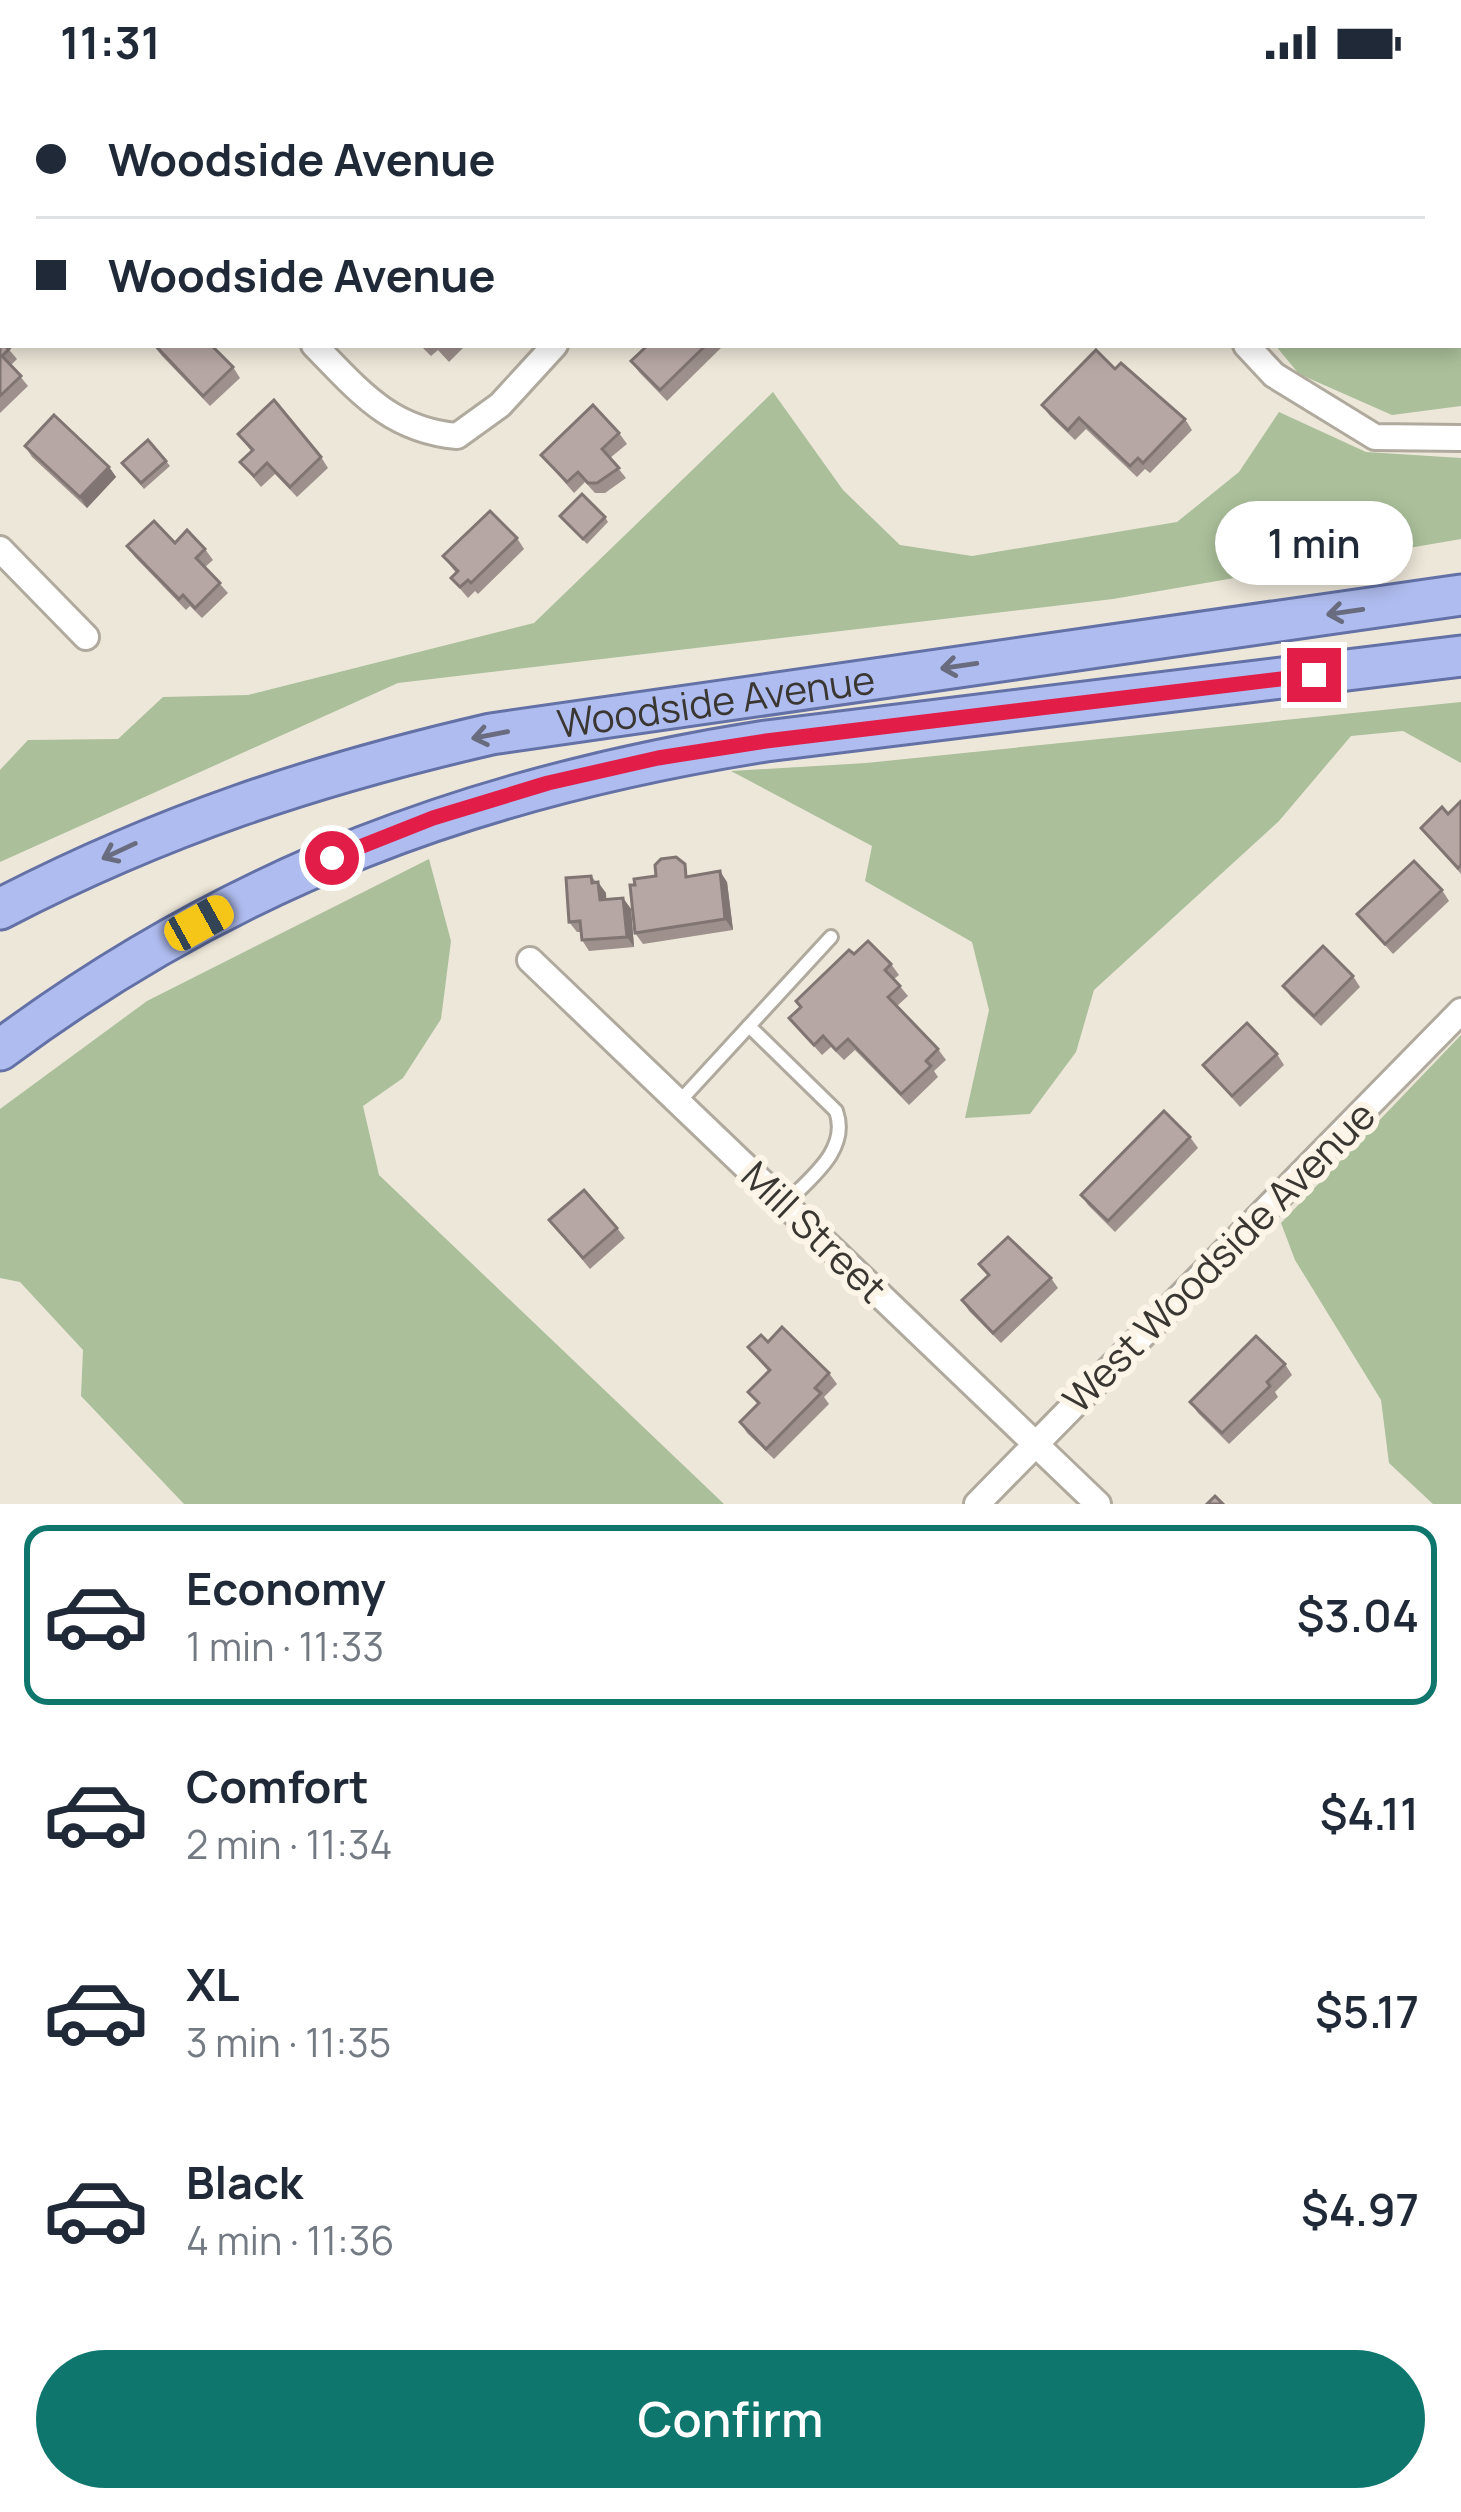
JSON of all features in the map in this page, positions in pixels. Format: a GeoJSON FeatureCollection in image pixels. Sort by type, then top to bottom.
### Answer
{"type":"FeatureCollection","features":[{"type":"Feature","properties":{"kind":"main road","name":"Woodside Avenue"},"geometry":{"type":"LineString","coordinates":[[0,909],[163,831],[270,792],[491,734],[1461,596]]}},
{"type":"Feature","properties":{"kind":"main road","name":"Woodside Avenue"},"geometry":{"type":"LineString","coordinates":[[0,1050],[134,959],[232,905],[433,818],[548,783],[658,758],[766,741],[1461,656]]}},
{"type":"Feature","properties":{"kind":"street"},"geometry":{"type":"LineString","coordinates":[[317,348],[373,405],[423,433],[457,436],[500,405],[552,348]]}},
{"type":"Feature","properties":{"kind":"street"},"geometry":{"type":"LineString","coordinates":[[1249,348],[1274,375],[1375,437],[1461,438]]}},
{"type":"Feature","properties":{"kind":"street"},"geometry":{"type":"LineString","coordinates":[[0,549],[86,637]]}},
{"type":"Feature","properties":{"kind":"street","name":"Mill Street"},"geometry":{"type":"LineString","coordinates":[[530,960],[1098,1504]]}},
{"type":"Feature","properties":{"kind":"street","name":"West Woodside Avenue"},"geometry":{"type":"LineString","coordinates":[[977,1504],[1461,1011]]}},
{"type":"Feature","properties":{"kind":"lane"},"geometry":{"type":"LineString","coordinates":[[679,1102],[831,937]]}},
{"type":"Feature","properties":{"kind":"lane"},"geometry":{"type":"LineString","coordinates":[[749,1026],[836,1111],[841,1125],[831,1154],[785,1204]]}},
{"type":"Feature","properties":{"kind":"green space"},"geometry":{"type":"Polygon","coordinates":[[[1277,348],[1461,348],[1461,406],[1392,415],[1299,374],[1277,348]]]}},
{"type":"Feature","properties":{"kind":"green space"},"geometry":{"type":"Polygon","coordinates":[[[773,392],[843,490],[900,545],[972,556],[1177,522],[1239,472],[1279,412],[1366,452],[1461,458],[1461,539],[1113,599],[398,683],[0,862],[0,770],[28,740],[118,739],[163,697],[248,695],[534,623],[773,392]]]}},
{"type":"Feature","properties":{"kind":"green space"},"geometry":{"type":"Polygon","coordinates":[[[1461,702],[1461,763],[1403,731],[1351,736],[1279,821],[1094,990],[1076,1052],[1030,1114],[965,1118],[989,1010],[972,942],[865,881],[872,846],[731,771],[866,763],[1461,702]]]}},
{"type":"Feature","properties":{"kind":"green space"},"geometry":{"type":"Polygon","coordinates":[[[429,859],[451,941],[441,1019],[403,1078],[363,1106],[379,1175],[724,1504],[184,1504],[81,1396],[83,1350],[20,1282],[0,1278],[0,1109],[147,1001],[429,859]]]}},
{"type":"Feature","properties":{"kind":"green space"},"geometry":{"type":"Polygon","coordinates":[[[1461,1035],[1461,1504],[1433,1504],[1389,1463],[1381,1400],[1295,1260],[1281,1223],[1461,1035]]]}},
{"type":"Feature","properties":{"kind":"building"},"geometry":{"type":"Polygon","coordinates":[[[0,348],[8,348],[2,356],[21,376],[0,396],[0,348]]]}},
{"type":"Feature","properties":{"kind":"building"},"geometry":{"type":"Polygon","coordinates":[[[158,348],[214,348],[233,367],[203,396],[158,348]]]}},
{"type":"Feature","properties":{"kind":"building"},"geometry":{"type":"Polygon","coordinates":[[[645,348],[703,348],[660,390],[631,361],[645,348]]]}},
{"type":"Feature","properties":{"kind":"building"},"geometry":{"type":"Polygon","coordinates":[[[1096,350],[1115,369],[1121,363],[1185,419],[1143,463],[1138,458],[1130,466],[1079,418],[1068,430],[1042,405],[1096,350]]]}},
{"type":"Feature","properties":{"kind":"building"},"geometry":{"type":"Polygon","coordinates":[[[274,400],[321,457],[290,487],[267,463],[254,476],[240,462],[253,450],[238,434],[274,400]]]}},
{"type":"Feature","properties":{"kind":"building"},"geometry":{"type":"Polygon","coordinates":[[[593,405],[619,433],[602,449],[619,468],[597,483],[588,483],[578,472],[567,482],[541,455],[593,405]]]}},
{"type":"Feature","properties":{"kind":"building"},"geometry":{"type":"Polygon","coordinates":[[[54,415],[109,467],[80,497],[25,446],[54,415]]]}},
{"type":"Feature","properties":{"kind":"building"},"geometry":{"type":"Polygon","coordinates":[[[148,440],[166,461],[141,483],[122,463],[148,440]]]}},
{"type":"Feature","properties":{"kind":"building"},"geometry":{"type":"Polygon","coordinates":[[[582,494],[605,517],[583,539],[560,516],[582,494]]]}},
{"type":"Feature","properties":{"kind":"building"},"geometry":{"type":"Polygon","coordinates":[[[490,511],[517,538],[471,583],[468,580],[460,587],[451,578],[458,571],[443,556],[490,511]]]}},
{"type":"Feature","properties":{"kind":"building"},"geometry":{"type":"Polygon","coordinates":[[[154,521],[175,543],[187,530],[205,549],[196,558],[220,583],[195,608],[183,595],[179,599],[127,546],[154,521]]]}},
{"type":"Feature","properties":{"kind":"building"},"geometry":{"type":"Polygon","coordinates":[[[1461,801],[1458,868],[1421,828],[1442,807],[1448,814],[1461,801]]]}},
{"type":"Feature","properties":{"kind":"building"},"geometry":{"type":"Polygon","coordinates":[[[676,857],[685,864],[686,877],[720,871],[725,919],[635,933],[630,885],[635,885],[634,879],[656,876],[655,865],[661,859],[676,857]]]}},
{"type":"Feature","properties":{"kind":"building"},"geometry":{"type":"Polygon","coordinates":[[[1414,861],[1442,890],[1385,944],[1357,914],[1414,861]]]}},
{"type":"Feature","properties":{"kind":"building"},"geometry":{"type":"Polygon","coordinates":[[[591,876],[592,883],[598,882],[600,900],[623,898],[627,937],[582,940],[580,921],[569,922],[566,878],[591,876]]]}},
{"type":"Feature","properties":{"kind":"building"},"geometry":{"type":"Polygon","coordinates":[[[868,941],[891,964],[885,970],[900,986],[888,997],[938,1049],[926,1061],[931,1066],[901,1094],[848,1039],[836,1050],[823,1036],[814,1045],[789,1018],[801,1007],[796,1001],[849,950],[854,954],[868,941]]]}},
{"type":"Feature","properties":{"kind":"building"},"geometry":{"type":"Polygon","coordinates":[[[1323,946],[1353,976],[1314,1016],[1283,986],[1323,946]]]}},
{"type":"Feature","properties":{"kind":"building"},"geometry":{"type":"Polygon","coordinates":[[[1247,1023],[1277,1054],[1232,1096],[1203,1065],[1247,1023]]]}},
{"type":"Feature","properties":{"kind":"building"},"geometry":{"type":"Polygon","coordinates":[[[1164,1111],[1190,1137],[1108,1221],[1081,1195],[1164,1111]]]}},
{"type":"Feature","properties":{"kind":"building"},"geometry":{"type":"Polygon","coordinates":[[[584,1190],[617,1228],[583,1258],[549,1220],[584,1190]]]}},
{"type":"Feature","properties":{"kind":"building"},"geometry":{"type":"Polygon","coordinates":[[[1008,1237],[1051,1278],[993,1333],[962,1300],[989,1275],[979,1264],[1008,1237]]]}},
{"type":"Feature","properties":{"kind":"building"},"geometry":{"type":"Polygon","coordinates":[[[782,1327],[829,1373],[815,1388],[821,1393],[766,1449],[740,1422],[759,1403],[748,1392],[770,1370],[748,1347],[761,1335],[768,1342],[782,1327]]]}},
{"type":"Feature","properties":{"kind":"building"},"geometry":{"type":"Polygon","coordinates":[[[1256,1336],[1285,1364],[1267,1382],[1270,1386],[1222,1433],[1190,1402],[1256,1336]]]}},
{"type":"Feature","properties":{"kind":"route"},"geometry":{"type":"LineString","coordinates":[[332,858],[433,818],[548,783],[658,758],[1314,675]]}}]}
